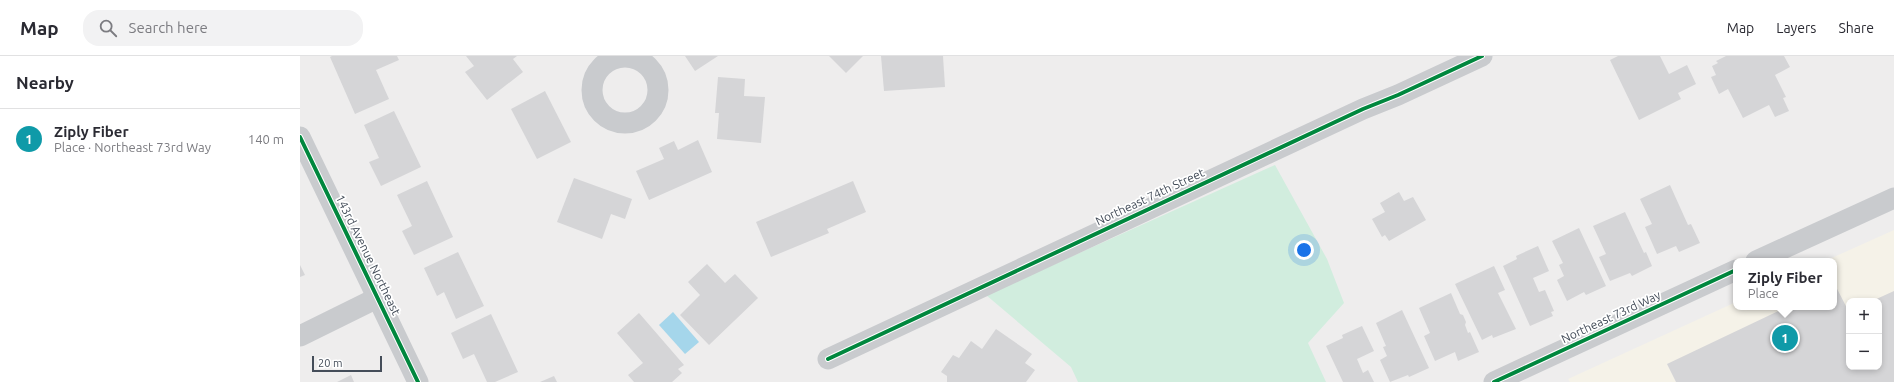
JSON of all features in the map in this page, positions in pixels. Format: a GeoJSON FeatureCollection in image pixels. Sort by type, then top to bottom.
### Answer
{"type":"FeatureCollection","features":[{"type":"Feature","properties":{"kind":"street","name":"Northeast 74th Street"},"geometry":{"type":"LineString","coordinates":[[828,359],[1363,109],[1398,95],[1482,56]]}},
{"type":"Feature","properties":{"kind":"street","name":"143rd Avenue Northeast"},"geometry":{"type":"LineString","coordinates":[[300,137],[376,298],[418,382]]}},
{"type":"Feature","properties":{"kind":"street"},"geometry":{"type":"LineString","coordinates":[[1763,258],[1894,198]]}},
{"type":"Feature","properties":{"kind":"street","name":"Northeast 73rd Way"},"geometry":{"type":"LineString","coordinates":[[1494,382],[1733,271]]}},
{"type":"Feature","properties":{"kind":"street"},"geometry":{"type":"LineString","coordinates":[[300,336],[376,298]]}},
{"type":"Feature","properties":{"kind":"shaded area"},"geometry":{"type":"Polygon","coordinates":[[[1894,230],[1894,382],[1570,382],[1568,379],[1733,303],[1733,310],[1837,310],[1837,258],[1832,258],[1894,230]]]}},
{"type":"Feature","properties":{"kind":"green space"},"geometry":{"type":"Polygon","coordinates":[[[1275,165],[1327,259],[1344,303],[1308,343],[1326,382],[1078,382],[1071,367],[986,295],[1275,165]]]}},
{"type":"Feature","properties":{"kind":"water"},"geometry":{"type":"Polygon","coordinates":[[[673,312],[699,342],[685,354],[659,325],[673,312]]]}},
{"type":"Feature","properties":{"kind":"building"},"geometry":{"type":"Polygon","coordinates":[[[397,56],[399,60],[376,70],[389,99],[355,114],[330,57],[397,56]]]}},
{"type":"Feature","properties":{"kind":"building"},"geometry":{"type":"Polygon","coordinates":[[[466,56],[517,56],[513,59],[523,72],[487,100],[465,72],[474,66],[466,56]]]}},
{"type":"Feature","properties":{"kind":"building"},"geometry":{"type":"Polygon","coordinates":[[[685,56],[718,56],[695,71],[685,56]]]}},
{"type":"Feature","properties":{"kind":"building"},"geometry":{"type":"Polygon","coordinates":[[[829,56],[863,56],[846,73],[829,56]]]}},
{"type":"Feature","properties":{"kind":"building"},"geometry":{"type":"Polygon","coordinates":[[[881,56],[943,56],[945,87],[884,91],[881,56]]]}},
{"type":"Feature","properties":{"kind":"building"},"geometry":{"type":"Polygon","coordinates":[[[1618,56],[1660,56],[1669,74],[1687,65],[1696,84],[1678,93],[1681,99],[1639,120],[1610,60],[1618,56]]]}},
{"type":"Feature","properties":{"kind":"building"},"geometry":{"type":"Polygon","coordinates":[[[1726,56],[1784,56],[1790,67],[1775,75],[1786,97],[1783,98],[1789,111],[1775,117],[1769,105],[1743,118],[1728,89],[1719,94],[1711,77],[1716,75],[1712,66],[1718,63],[1716,61],[1726,56]]]}},
{"type":"Feature","properties":{"kind":"building"},"geometry":{"type":"Polygon","coordinates":[[[718,77],[745,79],[744,96],[765,97],[761,143],[717,139],[719,113],[715,113],[718,77]]]}},
{"type":"Feature","properties":{"kind":"building"},"geometry":{"type":"Polygon","coordinates":[[[545,91],[571,142],[537,159],[511,109],[545,91]]]}},
{"type":"Feature","properties":{"kind":"building"},"geometry":{"type":"Polygon","coordinates":[[[394,111],[421,167],[381,186],[369,162],[379,158],[364,125],[394,111]]]}},
{"type":"Feature","properties":{"kind":"building"},"geometry":{"type":"Polygon","coordinates":[[[698,140],[712,172],[649,200],[636,171],[664,159],[659,148],[674,141],[678,150],[698,140]]]}},
{"type":"Feature","properties":{"kind":"building"},"geometry":{"type":"Polygon","coordinates":[[[574,178],[632,199],[625,219],[611,214],[602,239],[557,222],[574,178]]]}},
{"type":"Feature","properties":{"kind":"building"},"geometry":{"type":"Polygon","coordinates":[[[427,181],[453,237],[414,255],[402,231],[412,226],[397,195],[427,181]]]}},
{"type":"Feature","properties":{"kind":"building"},"geometry":{"type":"Polygon","coordinates":[[[853,181],[866,212],[827,229],[829,233],[771,257],[756,222],[853,181]]]}},
{"type":"Feature","properties":{"kind":"building"},"geometry":{"type":"Polygon","coordinates":[[[1670,185],[1688,225],[1691,224],[1700,243],[1679,252],[1676,246],[1657,254],[1645,227],[1652,224],[1640,199],[1670,185]]]}},
{"type":"Feature","properties":{"kind":"building"},"geometry":{"type":"Polygon","coordinates":[[[1399,192],[1404,201],[1413,197],[1426,220],[1389,241],[1385,235],[1382,237],[1372,219],[1385,212],[1380,203],[1399,192]]]}},
{"type":"Feature","properties":{"kind":"building"},"geometry":{"type":"Polygon","coordinates":[[[1625,212],[1644,253],[1646,252],[1652,266],[1632,276],[1630,273],[1610,281],[1599,257],[1606,254],[1593,226],[1625,212]]]}},
{"type":"Feature","properties":{"kind":"building"},"geometry":{"type":"Polygon","coordinates":[[[1579,228],[1606,286],[1586,295],[1584,292],[1567,301],[1557,280],[1564,276],[1559,265],[1563,263],[1552,241],[1579,228]]]}},
{"type":"Feature","properties":{"kind":"building"},"geometry":{"type":"Polygon","coordinates":[[[1538,246],[1549,271],[1533,278],[1539,292],[1545,290],[1554,311],[1551,312],[1553,316],[1530,326],[1503,266],[1517,259],[1516,256],[1538,246]]]}},
{"type":"Feature","properties":{"kind":"building"},"geometry":{"type":"Polygon","coordinates":[[[458,252],[484,306],[456,319],[444,292],[437,296],[424,268],[458,252]]]}},
{"type":"Feature","properties":{"kind":"building"},"geometry":{"type":"Polygon","coordinates":[[[707,264],[725,283],[735,274],[758,298],[709,345],[680,315],[700,295],[688,282],[707,264]]]}},
{"type":"Feature","properties":{"kind":"building"},"geometry":{"type":"Polygon","coordinates":[[[300,265],[305,275],[300,277],[300,265]]]}},
{"type":"Feature","properties":{"kind":"building"},"geometry":{"type":"Polygon","coordinates":[[[1494,266],[1505,290],[1498,293],[1516,329],[1493,338],[1492,335],[1482,340],[1455,284],[1494,266]]]}},
{"type":"Feature","properties":{"kind":"building"},"geometry":{"type":"Polygon","coordinates":[[[1837,289],[1846,306],[1846,370],[1882,370],[1882,298],[1879,298],[1894,291],[1894,382],[1676,382],[1667,364],[1781,310],[1837,310],[1837,289]]]}},
{"type":"Feature","properties":{"kind":"building"},"geometry":{"type":"Polygon","coordinates":[[[1451,293],[1460,314],[1463,315],[1466,322],[1465,325],[1468,333],[1470,332],[1479,352],[1458,361],[1455,352],[1435,361],[1424,336],[1430,333],[1419,308],[1451,293]]]}},
{"type":"Feature","properties":{"kind":"building"},"geometry":{"type":"Polygon","coordinates":[[[1402,310],[1429,368],[1409,377],[1408,375],[1390,382],[1380,360],[1387,356],[1383,347],[1386,346],[1376,323],[1402,310]]]}},
{"type":"Feature","properties":{"kind":"building"},"geometry":{"type":"Polygon","coordinates":[[[639,313],[684,365],[678,369],[682,373],[672,382],[634,382],[628,375],[643,363],[617,333],[639,313]]]}},
{"type":"Feature","properties":{"kind":"building"},"geometry":{"type":"Polygon","coordinates":[[[491,314],[518,372],[495,382],[487,382],[474,354],[463,359],[451,333],[491,314]]]}},
{"type":"Feature","properties":{"kind":"building"},"geometry":{"type":"Polygon","coordinates":[[[1362,326],[1374,351],[1357,359],[1363,373],[1368,370],[1374,382],[1343,382],[1326,346],[1343,338],[1342,335],[1362,326]]]}},
{"type":"Feature","properties":{"kind":"building"},"geometry":{"type":"Polygon","coordinates":[[[996,329],[1032,354],[1025,363],[1035,370],[1026,382],[947,382],[947,376],[941,372],[953,355],[959,358],[971,341],[982,349],[996,329]]]}},
{"type":"Feature","properties":{"kind":"building"},"geometry":{"type":"Polygon","coordinates":[[[351,375],[354,382],[337,382],[351,375]]]}},
{"type":"Feature","properties":{"kind":"building"},"geometry":{"type":"Polygon","coordinates":[[[554,376],[557,382],[540,382],[554,376]]]}},
{"type":"Feature","properties":{"kind":"cycle path"},"geometry":{"type":"LineString","coordinates":[[828,359],[1363,109],[1398,95],[1482,56]]}},
{"type":"Feature","properties":{"kind":"cycle path"},"geometry":{"type":"LineString","coordinates":[[300,137],[418,382]]}},
{"type":"Feature","properties":{"kind":"cycle path"},"geometry":{"type":"LineString","coordinates":[[1494,382],[1733,271]]}},
{"type":"Feature","properties":{"kind":"place","name":"Ziply Fiber"},"geometry":{"type":"Point","coordinates":[1785,338]}}]}
